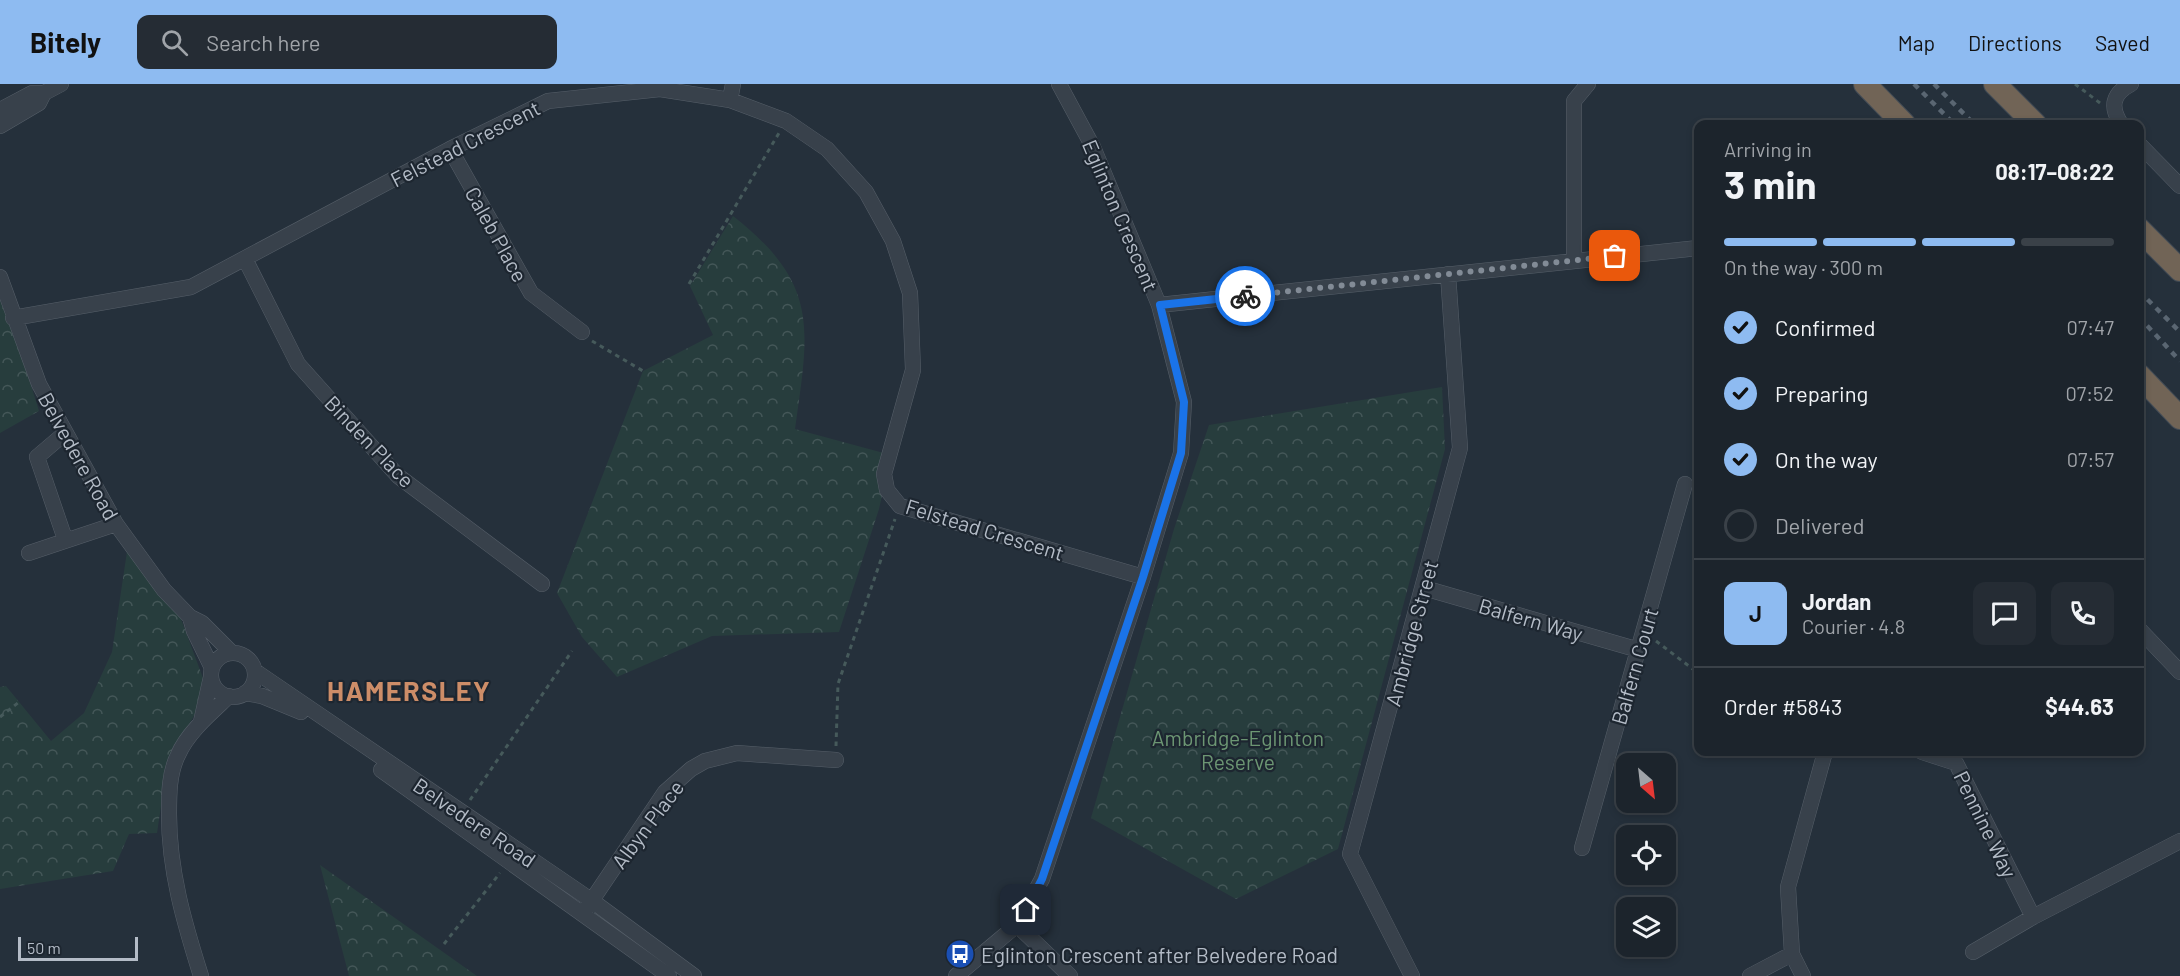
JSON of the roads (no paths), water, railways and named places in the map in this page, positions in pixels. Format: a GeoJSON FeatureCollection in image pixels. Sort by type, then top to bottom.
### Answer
{"type":"FeatureCollection","features":[{"type":"Feature","properties":{"kind":"highway"},"geometry":{"type":"LineString","coordinates":[[1865,84],[1900,120]]}},
{"type":"Feature","properties":{"kind":"highway"},"geometry":{"type":"LineString","coordinates":[[1995,84],[2031,120]]}},
{"type":"Feature","properties":{"kind":"highway"},"geometry":{"type":"LineString","coordinates":[[2144,234],[2180,270]]}},
{"type":"Feature","properties":{"kind":"highway"},"geometry":{"type":"LineString","coordinates":[[2144,380],[2180,418]]}},
{"type":"Feature","properties":{"kind":"street"},"geometry":{"type":"LineString","coordinates":[[0,110],[32,93],[44,93],[61,84]]}},
{"type":"Feature","properties":{"kind":"street"},"geometry":{"type":"LineString","coordinates":[[730,100],[733,84]]}},
{"type":"Feature","properties":{"kind":"street","name":"Eglinton Crescent"},"geometry":{"type":"LineString","coordinates":[[956,976],[1017,925],[1042,879],[1143,577],[1181,453],[1184,402],[1160,305],[1093,147],[1059,84]]}},
{"type":"Feature","properties":{"kind":"street"},"geometry":{"type":"LineString","coordinates":[[1574,260],[1574,101],[1588,84]]}},
{"type":"Feature","properties":{"kind":"street"},"geometry":{"type":"LineString","coordinates":[[2119,120],[2114,109],[2117,94],[2130,84]]}},
{"type":"Feature","properties":{"kind":"street","name":"Felstead Crescent"},"geometry":{"type":"LineString","coordinates":[[13,318],[191,287],[450,149],[548,101],[660,89],[730,100],[786,121],[827,149],[866,192],[893,241],[910,293],[913,370],[884,474],[887,490],[900,506],[1143,577]]}},
{"type":"Feature","properties":{"kind":"street"},"geometry":{"type":"LineString","coordinates":[[0,126],[39,104],[44,93]]}},
{"type":"Feature","properties":{"kind":"street","name":"Caleb Place"},"geometry":{"type":"LineString","coordinates":[[450,149],[531,293],[582,332]]}},
{"type":"Feature","properties":{"kind":"street"},"geometry":{"type":"LineString","coordinates":[[2144,149],[2180,186]]}},
{"type":"Feature","properties":{"kind":"street"},"geometry":{"type":"LineString","coordinates":[[1160,305],[1694,248]]}},
{"type":"Feature","properties":{"kind":"street","name":"Binden Place"},"geometry":{"type":"LineString","coordinates":[[245,259],[298,364],[398,476],[542,584]]}},
{"type":"Feature","properties":{"kind":"street","name":"Ambridge Street"},"geometry":{"type":"LineString","coordinates":[[1412,976],[1350,854],[1424,588],[1460,448],[1448,274]]}},
{"type":"Feature","properties":{"kind":"street","name":"Belvedere Road"},"geometry":{"type":"LineString","coordinates":[[0,277],[13,318],[39,384],[64,434],[116,524],[144,565],[190,616],[202,623],[232,653]]}},
{"type":"Feature","properties":{"kind":"street"},"geometry":{"type":"LineString","coordinates":[[64,434],[37,457],[65,539]]}},
{"type":"Feature","properties":{"kind":"street","name":"Balfern Court"},"geometry":{"type":"LineString","coordinates":[[1582,848],[1685,484]]}},
{"type":"Feature","properties":{"kind":"street"},"geometry":{"type":"LineString","coordinates":[[29,553],[65,539],[116,524]]}},
{"type":"Feature","properties":{"kind":"street","name":"Balfern Way"},"geometry":{"type":"LineString","coordinates":[[1424,588],[1639,650]]}},
{"type":"Feature","properties":{"kind":"street","name":"Belvedere Road"},"geometry":{"type":"LineString","coordinates":[[190,616],[194,632],[212,673]]}},
{"type":"Feature","properties":{"kind":"street"},"geometry":{"type":"LineString","coordinates":[[2144,634],[2180,672]]}},
{"type":"Feature","properties":{"kind":"street"},"geometry":{"type":"LineString","coordinates":[[201,722],[212,673],[220,657],[232,653],[247,657],[255,671],[255,680],[245,693],[229,696],[201,722],[178,753],[171,775],[169,829],[171,869],[201,976]]}},
{"type":"Feature","properties":{"kind":"street","name":"Belvedere Road"},"geometry":{"type":"LineString","coordinates":[[255,671],[461,813],[587,906],[669,976]]}},
{"type":"Feature","properties":{"kind":"street"},"geometry":{"type":"LineString","coordinates":[[212,673],[215,687],[229,696]]}},
{"type":"Feature","properties":{"kind":"street","name":"Belvedere Road"},"geometry":{"type":"LineString","coordinates":[[245,693],[292,706],[509,861],[587,906],[694,976]]}},
{"type":"Feature","properties":{"kind":"street","name":"Albyn Place"},"geometry":{"type":"LineString","coordinates":[[587,906],[665,792],[691,769],[705,761],[737,753],[836,760]]}},
{"type":"Feature","properties":{"kind":"street"},"geometry":{"type":"LineString","coordinates":[[1803,976],[1792,954],[1788,886],[1824,756]]}},
{"type":"Feature","properties":{"kind":"street","name":"Pennine Way"},"geometry":{"type":"LineString","coordinates":[[1934,756],[1956,763],[2032,917]]}},
{"type":"Feature","properties":{"kind":"street"},"geometry":{"type":"LineString","coordinates":[[1973,952],[2032,917],[2180,841]]}},
{"type":"Feature","properties":{"kind":"street"},"geometry":{"type":"LineString","coordinates":[[1017,925],[1070,976]]}},
{"type":"Feature","properties":{"kind":"street"},"geometry":{"type":"LineString","coordinates":[[1750,976],[1792,954]]}},
{"type":"Feature","properties":{"kind":"railway"},"geometry":{"type":"LineString","coordinates":[[1914,84],[1950,120]]}},
{"type":"Feature","properties":{"kind":"railway"},"geometry":{"type":"LineString","coordinates":[[1934,84],[1970,120]]}},
{"type":"Feature","properties":{"kind":"railway"},"geometry":{"type":"LineString","coordinates":[[2144,296],[2180,332]]}},
{"type":"Feature","properties":{"kind":"railway"},"geometry":{"type":"LineString","coordinates":[[2144,322],[2180,361]]}},
{"type":"Feature","properties":{"kind":"place","name":"Eglinton Crescent after Belvedere Road"},"geometry":{"type":"Point","coordinates":[960,954]}},
{"type":"Feature","properties":{"kind":"district","name":"HAMERSLEY"},"geometry":{"type":"Point","coordinates":[409,690]}},
{"type":"Feature","properties":{"kind":"park label","name":"Ambridge-Eglinton Reserve"},"geometry":{"type":"Point","coordinates":[1238,749]}}]}
